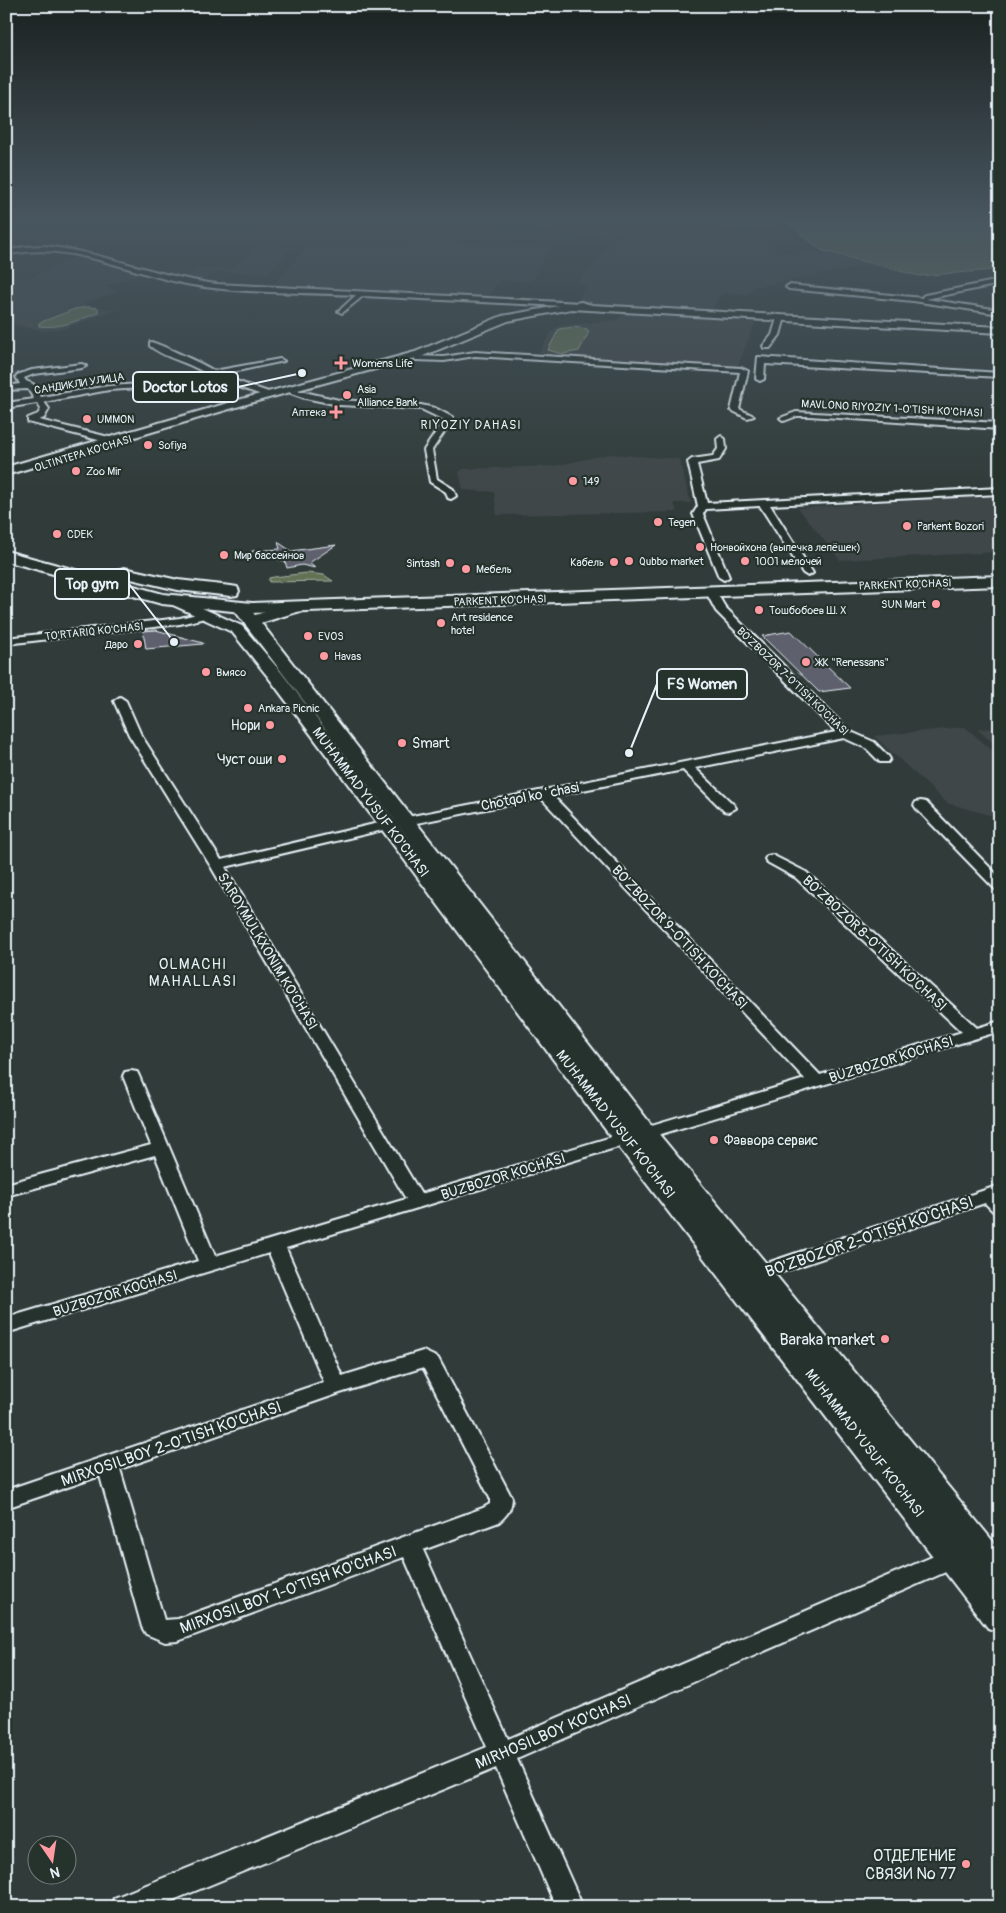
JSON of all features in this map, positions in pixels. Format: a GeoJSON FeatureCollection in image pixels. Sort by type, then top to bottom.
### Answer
{"type":"FeatureCollection","features":[{"type":"Feature","properties":{"kind":"main road","name":"PARKENT KO'CHASI"},"geometry":{"type":"LineString","coordinates":[[6,541],[161,582],[210,589],[244,612]]}},
{"type":"Feature","properties":{"kind":"main road","name":"PARKENT KO'CHASI"},"geometry":{"type":"LineString","coordinates":[[6,556],[147,595],[178,602],[244,612],[295,608],[1000,581]]}},
{"type":"Feature","properties":{"kind":"main road","name":"PARKENT KO'CHASI"},"geometry":{"type":"LineString","coordinates":[[244,612],[301,593],[1000,566]]}},
{"type":"Feature","properties":{"kind":"street","name":"OLTINTEPA KO'CHASI"},"geometry":{"type":"LineString","coordinates":[[113,441],[418,356],[505,321],[566,309]]}},
{"type":"Feature","properties":{"kind":"street","name":"OLTINTEPA KO'CHASI"},"geometry":{"type":"LineString","coordinates":[[639,309],[1000,330]]}},
{"type":"Feature","properties":{"kind":"street"},"geometry":{"type":"LineString","coordinates":[[982,309],[1000,312]]}},
{"type":"Feature","properties":{"kind":"street"},"geometry":{"type":"LineString","coordinates":[[768,346],[776,335],[781,318]]}},
{"type":"Feature","properties":{"kind":"street"},"geometry":{"type":"LineString","coordinates":[[153,344],[159,349],[202,366],[214,376],[268,395]]}},
{"type":"Feature","properties":{"kind":"street"},"geometry":{"type":"LineString","coordinates":[[418,356],[444,359],[476,354],[743,371],[735,410],[750,416]]}},
{"type":"Feature","properties":{"kind":"street"},"geometry":{"type":"LineString","coordinates":[[760,379],[761,360],[1000,375]]}},
{"type":"Feature","properties":{"kind":"street","name":"САНДИКЛИ УЛИЦА"},"geometry":{"type":"LineString","coordinates":[[6,406],[109,388],[158,385],[214,376],[280,362]]}},
{"type":"Feature","properties":{"kind":"street"},"geometry":{"type":"LineString","coordinates":[[82,366],[32,372],[20,377],[23,383],[30,386],[45,409],[40,416],[31,420],[113,441]]}},
{"type":"Feature","properties":{"kind":"street"},"geometry":{"type":"LineString","coordinates":[[6,388],[30,386]]}},
{"type":"Feature","properties":{"kind":"street"},"geometry":{"type":"LineString","coordinates":[[291,390],[304,396],[330,401],[423,407],[449,419],[428,450],[433,480],[450,491],[451,496]]}},
{"type":"Feature","properties":{"kind":"street","name":"OLTINTEPA KO'CHASI"},"geometry":{"type":"LineString","coordinates":[[6,475],[113,441],[268,395],[291,390]]}},
{"type":"Feature","properties":{"kind":"street","name":"MAVLONO RIYOZIY 1-O'TISH KO'CHASI"},"geometry":{"type":"LineString","coordinates":[[784,418],[802,414],[1000,426]]}},
{"type":"Feature","properties":{"kind":"street"},"geometry":{"type":"LineString","coordinates":[[721,439],[722,448],[716,458],[692,462],[703,506],[698,514],[724,577]]}},
{"type":"Feature","properties":{"kind":"street","name":"OLTINTEPA KO'CHASI"},"geometry":{"type":"LineString","coordinates":[[6,471],[67,455]]}},
{"type":"Feature","properties":{"kind":"street"},"geometry":{"type":"LineString","coordinates":[[703,506],[1000,491]]}},
{"type":"Feature","properties":{"kind":"street"},"geometry":{"type":"LineString","coordinates":[[764,504],[808,574]]}},
{"type":"Feature","properties":{"kind":"street","name":"BO'ZBOZOR 7-O'TISH KO'CHASI"},"geometry":{"type":"LineString","coordinates":[[711,592],[720,609],[845,734],[870,745],[884,759]]}},
{"type":"Feature","properties":{"kind":"street","name":"MUHAMMAD YUSUF KO'CHASI"},"geometry":{"type":"LineString","coordinates":[[178,602],[205,615],[244,612],[397,823],[635,1136],[751,1274],[966,1552],[1000,1617]]}},
{"type":"Feature","properties":{"kind":"street","name":"TO'RTARIQ KO'CHASI"},"geometry":{"type":"LineString","coordinates":[[6,641],[180,621],[205,615]]}},
{"type":"Feature","properties":{"kind":"street","name":"SAROYMULKXONIM KO'CHASI"},"geometry":{"type":"LineString","coordinates":[[120,701],[135,735],[217,865],[417,1202]]}},
{"type":"Feature","properties":{"kind":"street","name":"Chotqol koʻchasi"},"geometry":{"type":"LineString","coordinates":[[217,865],[397,823],[543,793],[687,767],[845,734]]}},
{"type":"Feature","properties":{"kind":"street"},"geometry":{"type":"LineString","coordinates":[[687,767],[729,808]]}},
{"type":"Feature","properties":{"kind":"street","name":"BO'ZBOZOR 9-O'TISH KO'CHASI"},"geometry":{"type":"LineString","coordinates":[[543,793],[817,1082]]}},
{"type":"Feature","properties":{"kind":"street"},"geometry":{"type":"LineString","coordinates":[[921,806],[1000,886]]}},
{"type":"Feature","properties":{"kind":"street","name":"BO'ZBOZOR 8-O'TISH KO'CHASI"},"geometry":{"type":"LineString","coordinates":[[772,859],[802,875],[974,1034]]}},
{"type":"Feature","properties":{"kind":"street","name":"BUZBOZOR KOCHASI"},"geometry":{"type":"LineString","coordinates":[[6,1326],[1000,1026]]}},
{"type":"Feature","properties":{"kind":"street"},"geometry":{"type":"LineString","coordinates":[[131,1076],[209,1264]]}},
{"type":"Feature","properties":{"kind":"street"},"geometry":{"type":"LineString","coordinates":[[6,1190],[160,1148]]}},
{"type":"Feature","properties":{"kind":"street","name":"BO'ZBOZOR 2-O'TISH KO'CHASI"},"geometry":{"type":"LineString","coordinates":[[751,1274],[996,1198]]}},
{"type":"Feature","properties":{"kind":"street"},"geometry":{"type":"LineString","coordinates":[[275,1245],[336,1386]]}},
{"type":"Feature","properties":{"kind":"street","name":"MIRXOSILBOY 2-O'TISH KO'CHASI"},"geometry":{"type":"LineString","coordinates":[[6,1500],[414,1360],[423,1359],[431,1364]]}},
{"type":"Feature","properties":{"kind":"street","name":"MIRXOSILBOY 1-O'TISH KO'CHASI"},"geometry":{"type":"LineString","coordinates":[[108,1465],[154,1627],[165,1631],[178,1630],[491,1515],[500,1508],[501,1498],[431,1364]]}},
{"type":"Feature","properties":{"kind":"street","name":"MIRXOSILBOY 1-O'TISH KO'CHASI"},"geometry":{"type":"LineString","coordinates":[[410,1545],[570,1907]]}},
{"type":"Feature","properties":{"kind":"street","name":"MUHAMMAD YUSUF KO'CHASI"},"geometry":{"type":"LineString","coordinates":[[966,1552],[1000,1574]]}},
{"type":"Feature","properties":{"kind":"street","name":"MIRHOSILBOY KO'CHASI"},"geometry":{"type":"LineString","coordinates":[[123,1907],[503,1754],[966,1552]]}},
{"type":"Feature","properties":{"kind":"shaded area"},"geometry":{"type":"Polygon","coordinates":[[[6,309],[116,310],[66,328],[43,331],[6,323],[6,309]]]}},
{"type":"Feature","properties":{"kind":"shaded area"},"geometry":{"type":"Polygon","coordinates":[[[682,309],[712,309],[711,311],[682,309]]]}},
{"type":"Feature","properties":{"kind":"shaded area"},"geometry":{"type":"Polygon","coordinates":[[[625,312],[756,320],[737,368],[539,353],[552,331],[559,326],[616,320],[625,312]]]}},
{"type":"Feature","properties":{"kind":"shaded area","name":"149"},"geometry":{"type":"Polygon","coordinates":[[[608,454],[679,459],[691,503],[674,503],[677,512],[497,515],[494,492],[463,490],[459,472],[463,469],[555,466],[608,454]]]}},
{"type":"Feature","properties":{"kind":"shaded area","name":"Parkent Bozori"},"geometry":{"type":"Polygon","coordinates":[[[1000,495],[1000,552],[840,560],[798,508],[1000,495]]]}},
{"type":"Feature","properties":{"kind":"shaded area"},"geometry":{"type":"Polygon","coordinates":[[[965,727],[1000,757],[1000,818],[947,803],[874,736],[965,727]]]}},
{"type":"Feature","properties":{"kind":"shaded area"},"geometry":{"type":"Polygon","coordinates":[[[1000,728],[1000,749],[977,729],[1000,728]]]}},
{"type":"Feature","properties":{"kind":"green space"},"geometry":{"type":"Polygon","coordinates":[[[74,309],[98,309],[98,313],[62,325],[47,327],[39,326],[39,323],[74,309]]]}},
{"type":"Feature","properties":{"kind":"green space"},"geometry":{"type":"Polygon","coordinates":[[[575,327],[587,329],[589,332],[579,351],[562,354],[548,350],[559,329],[575,327]]]}},
{"type":"Feature","properties":{"kind":"green space"},"geometry":{"type":"Polygon","coordinates":[[[307,573],[324,575],[333,581],[269,582],[269,578],[307,573]]]}},
{"type":"Feature","properties":{"kind":"building"},"geometry":{"type":"Polygon","coordinates":[[[278,542],[291,551],[336,545],[309,563],[315,568],[302,565],[287,568],[285,561],[251,554],[252,551],[280,549],[278,542]]]}},
{"type":"Feature","properties":{"kind":"building"},"geometry":{"type":"Polygon","coordinates":[[[156,630],[203,644],[146,649],[143,631],[156,630]]]}},
{"type":"Feature","properties":{"kind":"building","name":"ЖК \"Renessans\""},"geometry":{"type":"Polygon","coordinates":[[[791,631],[850,688],[819,692],[762,636],[791,631]]]}},
{"type":"Feature","properties":{"kind":"place","name":"Womens Life"},"geometry":{"type":"Point","coordinates":[341,363]}},
{"type":"Feature","properties":{"kind":"place","name":"Doctor Lotos"},"geometry":{"type":"Point","coordinates":[302,373]}},
{"type":"Feature","properties":{"kind":"place","name":"Asia Alliance Bank"},"geometry":{"type":"Point","coordinates":[347,395]}},
{"type":"Feature","properties":{"kind":"place","name":"Аптека"},"geometry":{"type":"Point","coordinates":[336,412]}},
{"type":"Feature","properties":{"kind":"place","name":"UMMON"},"geometry":{"type":"Point","coordinates":[87,419]}},
{"type":"Feature","properties":{"kind":"place","name":"Sofiya"},"geometry":{"type":"Point","coordinates":[148,445]}},
{"type":"Feature","properties":{"kind":"place","name":"Zoo Mir"},"geometry":{"type":"Point","coordinates":[76,471]}},
{"type":"Feature","properties":{"kind":"place","name":"149"},"geometry":{"type":"Point","coordinates":[573,481]}},
{"type":"Feature","properties":{"kind":"place","name":"Tegen"},"geometry":{"type":"Point","coordinates":[658,522]}},
{"type":"Feature","properties":{"kind":"place","name":"Parkent Bozori"},"geometry":{"type":"Point","coordinates":[907,526]}},
{"type":"Feature","properties":{"kind":"place","name":"CDEK"},"geometry":{"type":"Point","coordinates":[57,534]}},
{"type":"Feature","properties":{"kind":"place","name":"Нонвойхона (выпечка лепёшек)"},"geometry":{"type":"Point","coordinates":[700,547]}},
{"type":"Feature","properties":{"kind":"place","name":"Мир бассейнов"},"geometry":{"type":"Point","coordinates":[224,555]}},
{"type":"Feature","properties":{"kind":"place","name":"Qubbo market"},"geometry":{"type":"Point","coordinates":[629,561]}},
{"type":"Feature","properties":{"kind":"place","name":"1001 мелочей"},"geometry":{"type":"Point","coordinates":[745,561]}},
{"type":"Feature","properties":{"kind":"place","name":"Кабель"},"geometry":{"type":"Point","coordinates":[614,562]}},
{"type":"Feature","properties":{"kind":"place","name":"Sintash"},"geometry":{"type":"Point","coordinates":[450,563]}},
{"type":"Feature","properties":{"kind":"place","name":"Мебель"},"geometry":{"type":"Point","coordinates":[466,569]}},
{"type":"Feature","properties":{"kind":"place","name":"SUN Mart"},"geometry":{"type":"Point","coordinates":[936,604]}},
{"type":"Feature","properties":{"kind":"place","name":"Тошбобоев Ш. Х"},"geometry":{"type":"Point","coordinates":[759,610]}},
{"type":"Feature","properties":{"kind":"place","name":"Art residence hotel"},"geometry":{"type":"Point","coordinates":[441,623]}},
{"type":"Feature","properties":{"kind":"place","name":"EVOS"},"geometry":{"type":"Point","coordinates":[308,636]}},
{"type":"Feature","properties":{"kind":"place","name":"Top gym"},"geometry":{"type":"Point","coordinates":[174,642]}},
{"type":"Feature","properties":{"kind":"place","name":"Даро"},"geometry":{"type":"Point","coordinates":[138,644]}},
{"type":"Feature","properties":{"kind":"place","name":"Havas"},"geometry":{"type":"Point","coordinates":[324,656]}},
{"type":"Feature","properties":{"kind":"place","name":"ЖК \"Renessans\""},"geometry":{"type":"Point","coordinates":[806,662]}},
{"type":"Feature","properties":{"kind":"place","name":"Вмясо"},"geometry":{"type":"Point","coordinates":[206,672]}},
{"type":"Feature","properties":{"kind":"place","name":"Ankara Picnic"},"geometry":{"type":"Point","coordinates":[248,708]}},
{"type":"Feature","properties":{"kind":"place","name":"Нори"},"geometry":{"type":"Point","coordinates":[270,725]}},
{"type":"Feature","properties":{"kind":"place","name":"Smart"},"geometry":{"type":"Point","coordinates":[402,743]}},
{"type":"Feature","properties":{"kind":"place","name":"FS Women"},"geometry":{"type":"Point","coordinates":[629,753]}},
{"type":"Feature","properties":{"kind":"place","name":"Чуст оши"},"geometry":{"type":"Point","coordinates":[282,759]}},
{"type":"Feature","properties":{"kind":"place","name":"Фаввора сервис"},"geometry":{"type":"Point","coordinates":[714,1140]}},
{"type":"Feature","properties":{"kind":"place","name":"Baraka market"},"geometry":{"type":"Point","coordinates":[885,1339]}},
{"type":"Feature","properties":{"kind":"place","name":"ОТДЕЛЕНИЕ СВЯЗИ № 77"},"geometry":{"type":"Point","coordinates":[966,1864]}},
{"type":"Feature","properties":{"kind":"district","name":"RIYOZIY DAHASI"},"geometry":{"type":"Point","coordinates":[471,425]}},
{"type":"Feature","properties":{"kind":"district","name":"OLMACHI MAHALLASI"},"geometry":{"type":"Point","coordinates":[193,972]}}]}
